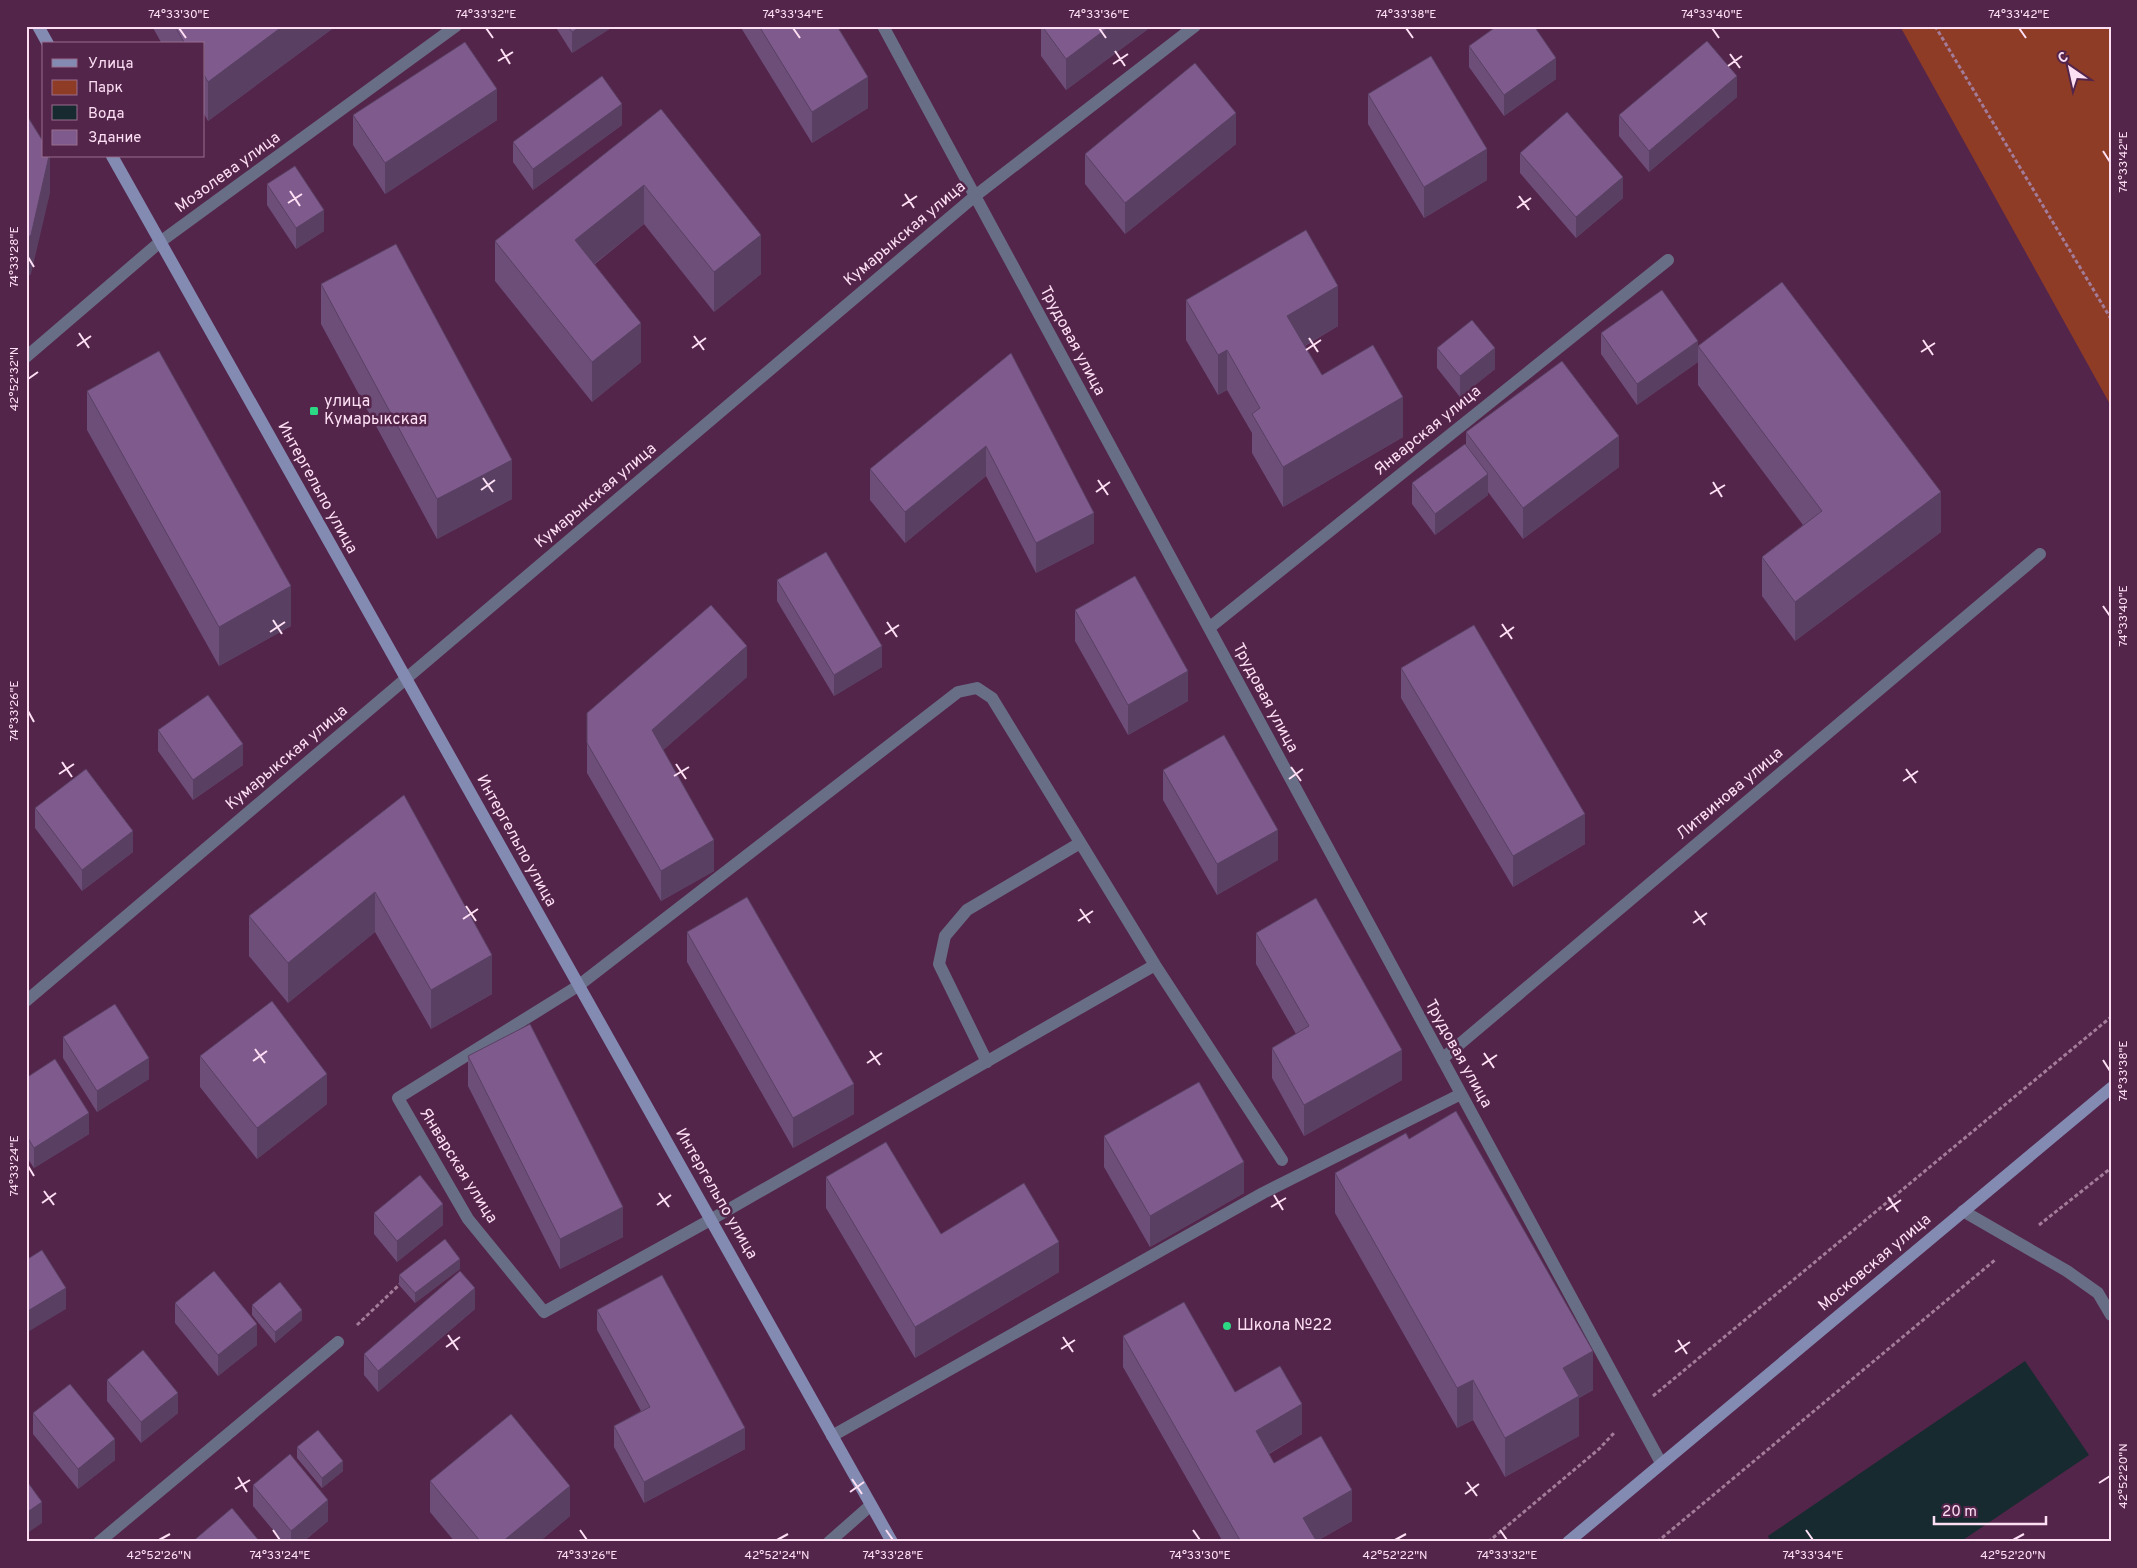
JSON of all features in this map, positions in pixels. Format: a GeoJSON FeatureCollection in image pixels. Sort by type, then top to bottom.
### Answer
{"type":"FeatureCollection","features":[{"type":"Feature","properties":{"kind":"main road"},"geometry":{"type":"LineString","coordinates":[[38,26],[47,42]]}},
{"type":"Feature","properties":{"kind":"main road","name":"Интергельпо улица"},"geometry":{"type":"LineString","coordinates":[[113,158],[578,986],[712,1219],[892,1542]]}},
{"type":"Feature","properties":{"kind":"main road","name":"Московская улица"},"geometry":{"type":"LineString","coordinates":[[1568,1542],[2111,1088]]}},
{"type":"Feature","properties":{"kind":"street","name":"Мозолева улица"},"geometry":{"type":"LineString","coordinates":[[26,357],[160,242],[456,26]]}},
{"type":"Feature","properties":{"kind":"street","name":"Трудовая улица"},"geometry":{"type":"LineString","coordinates":[[883,26],[1661,1463]]}},
{"type":"Feature","properties":{"kind":"street","name":"Кумарыкская улица"},"geometry":{"type":"LineString","coordinates":[[26,1001],[975,196],[1195,26]]}},
{"type":"Feature","properties":{"kind":"street","name":"Январская улица"},"geometry":{"type":"LineString","coordinates":[[1209,628],[1668,260]]}},
{"type":"Feature","properties":{"kind":"street","name":"Литвинова улица"},"geometry":{"type":"LineString","coordinates":[[1442,1059],[2040,554]]}},
{"type":"Feature","properties":{"kind":"street"},"geometry":{"type":"LineString","coordinates":[[578,986],[958,692],[977,688],[992,698],[1155,966],[1282,1160]]}},
{"type":"Feature","properties":{"kind":"street"},"geometry":{"type":"LineString","coordinates":[[987,1062],[939,964],[945,936],[967,910],[1080,843]]}},
{"type":"Feature","properties":{"kind":"street"},"geometry":{"type":"LineString","coordinates":[[712,1219],[1155,966]]}},
{"type":"Feature","properties":{"kind":"street","name":"Январская улица"},"geometry":{"type":"LineString","coordinates":[[578,986],[398,1098],[468,1219],[544,1312],[712,1219]]}},
{"type":"Feature","properties":{"kind":"street"},"geometry":{"type":"LineString","coordinates":[[832,1436],[1262,1193],[1461,1094]]}},
{"type":"Feature","properties":{"kind":"street"},"geometry":{"type":"LineString","coordinates":[[1963,1212],[2067,1270],[2098,1293],[2111,1315]]}},
{"type":"Feature","properties":{"kind":"street"},"geometry":{"type":"LineString","coordinates":[[99,1542],[338,1342]]}},
{"type":"Feature","properties":{"kind":"street"},"geometry":{"type":"LineString","coordinates":[[829,1542],[871,1505]]}},
{"type":"Feature","properties":{"kind":"path"},"geometry":{"type":"LineString","coordinates":[[1935,26],[2111,320]]}},
{"type":"Feature","properties":{"kind":"path"},"geometry":{"type":"LineString","coordinates":[[1488,1542],[1599,1449],[1633,1412],[2111,1017]]}},
{"type":"Feature","properties":{"kind":"path"},"geometry":{"type":"LineString","coordinates":[[1657,1542],[2016,1243],[2111,1168]]}},
{"type":"Feature","properties":{"kind":"path"},"geometry":{"type":"LineString","coordinates":[[338,1342],[406,1278]]}},
{"type":"Feature","properties":{"kind":"green space"},"geometry":{"type":"Polygon","coordinates":[[[1900,26],[2111,26],[2111,406],[1900,26]]]}},
{"type":"Feature","properties":{"kind":"water"},"geometry":{"type":"Polygon","coordinates":[[[2025,1361],[2089,1455],[1960,1542],[1771,1542],[1768,1536],[2025,1361]]]}},
{"type":"Feature","properties":{"kind":"building"},"geometry":{"type":"Polygon","coordinates":[[[175,26],[283,26],[208,82],[205,77],[205,42],[184,42],[175,26]]]}},
{"type":"Feature","properties":{"kind":"building"},"geometry":{"type":"Polygon","coordinates":[[[568,26],[582,26],[572,32],[568,26]]]}},
{"type":"Feature","properties":{"kind":"building"},"geometry":{"type":"Polygon","coordinates":[[[759,26],[837,26],[868,77],[812,112],[759,26]]]}},
{"type":"Feature","properties":{"kind":"building"},"geometry":{"type":"Polygon","coordinates":[[[1042,26],[1110,26],[1066,59],[1042,26]]]}},
{"type":"Feature","properties":{"kind":"building"},"geometry":{"type":"Polygon","coordinates":[[[1497,26],[1534,26],[1556,58],[1504,95],[1469,46],[1497,26]]]}},
{"type":"Feature","properties":{"kind":"building"},"geometry":{"type":"Polygon","coordinates":[[[1707,41],[1737,76],[1649,151],[1619,115],[1707,41]]]}},
{"type":"Feature","properties":{"kind":"building"},"geometry":{"type":"Polygon","coordinates":[[[465,42],[497,89],[385,163],[353,115],[465,42]]]}},
{"type":"Feature","properties":{"kind":"building"},"geometry":{"type":"Polygon","coordinates":[[[1431,56],[1487,149],[1424,187],[1368,94],[1431,56]]]}},
{"type":"Feature","properties":{"kind":"building"},"geometry":{"type":"Polygon","coordinates":[[[1195,63],[1236,113],[1125,203],[1085,154],[1195,63]]]}},
{"type":"Feature","properties":{"kind":"building"},"geometry":{"type":"Polygon","coordinates":[[[602,76],[622,104],[533,169],[513,142],[602,76]]]}},
{"type":"Feature","properties":{"kind":"building"},"geometry":{"type":"Polygon","coordinates":[[[661,109],[761,235],[714,272],[644,185],[575,240],[641,323],[592,362],[495,241],[661,109]]]}},
{"type":"Feature","properties":{"kind":"building"},"geometry":{"type":"Polygon","coordinates":[[[1567,112],[1623,177],[1576,217],[1520,153],[1567,112]]]}},
{"type":"Feature","properties":{"kind":"building"},"geometry":{"type":"Polygon","coordinates":[[[26,114],[42,140],[42,158],[49,158],[31,235],[26,239],[26,114]]]}},
{"type":"Feature","properties":{"kind":"building"},"geometry":{"type":"Polygon","coordinates":[[[295,166],[324,210],[296,228],[267,184],[295,166]]]}},
{"type":"Feature","properties":{"kind":"building"},"geometry":{"type":"Polygon","coordinates":[[[1306,230],[1338,286],[1287,316],[1322,375],[1373,345],[1403,397],[1283,467],[1252,414],[1260,408],[1227,350],[1218,355],[1186,300],[1306,230]]]}},
{"type":"Feature","properties":{"kind":"building"},"geometry":{"type":"Polygon","coordinates":[[[396,244],[512,460],[437,499],[321,284],[396,244]]]}},
{"type":"Feature","properties":{"kind":"building"},"geometry":{"type":"Polygon","coordinates":[[[1782,282],[1941,492],[1795,602],[1762,557],[1822,511],[1698,346],[1782,282]]]}},
{"type":"Feature","properties":{"kind":"building"},"geometry":{"type":"Polygon","coordinates":[[[1662,290],[1698,341],[1637,384],[1601,333],[1662,290]]]}},
{"type":"Feature","properties":{"kind":"building"},"geometry":{"type":"Polygon","coordinates":[[[1472,320],[1495,348],[1460,376],[1437,348],[1472,320]]]}},
{"type":"Feature","properties":{"kind":"building"},"geometry":{"type":"Polygon","coordinates":[[[159,351],[291,586],[219,627],[87,391],[159,351]]]}},
{"type":"Feature","properties":{"kind":"building"},"geometry":{"type":"Polygon","coordinates":[[[1011,353],[1094,513],[1036,543],[986,446],[905,512],[870,469],[1011,353]]]}},
{"type":"Feature","properties":{"kind":"building"},"geometry":{"type":"Polygon","coordinates":[[[1562,361],[1619,436],[1523,508],[1466,432],[1562,361]]]}},
{"type":"Feature","properties":{"kind":"building"},"geometry":{"type":"Polygon","coordinates":[[[1465,444],[1488,474],[1435,514],[1412,483],[1465,444]]]}},
{"type":"Feature","properties":{"kind":"building"},"geometry":{"type":"Polygon","coordinates":[[[826,552],[882,646],[834,675],[777,580],[826,552]]]}},
{"type":"Feature","properties":{"kind":"building"},"geometry":{"type":"Polygon","coordinates":[[[1135,576],[1188,671],[1128,705],[1075,610],[1135,576]]]}},
{"type":"Feature","properties":{"kind":"building"},"geometry":{"type":"Polygon","coordinates":[[[711,605],[747,646],[652,730],[714,840],[661,871],[587,743],[587,713],[711,605]]]}},
{"type":"Feature","properties":{"kind":"building"},"geometry":{"type":"Polygon","coordinates":[[[1474,625],[1585,814],[1513,856],[1401,668],[1474,625]]]}},
{"type":"Feature","properties":{"kind":"building"},"geometry":{"type":"Polygon","coordinates":[[[208,695],[243,744],[193,780],[158,730],[208,695]]]}},
{"type":"Feature","properties":{"kind":"building"},"geometry":{"type":"Polygon","coordinates":[[[1224,735],[1278,830],[1217,864],[1163,770],[1224,735]]]}},
{"type":"Feature","properties":{"kind":"building"},"geometry":{"type":"Polygon","coordinates":[[[86,769],[133,831],[82,870],[35,808],[86,769]]]}},
{"type":"Feature","properties":{"kind":"building"},"geometry":{"type":"Polygon","coordinates":[[[404,795],[492,955],[431,990],[375,892],[288,963],[249,916],[404,795]]]}},
{"type":"Feature","properties":{"kind":"building"},"geometry":{"type":"Polygon","coordinates":[[[747,897],[854,1084],[793,1118],[687,932],[747,897]]]}},
{"type":"Feature","properties":{"kind":"building"},"geometry":{"type":"Polygon","coordinates":[[[1316,898],[1402,1050],[1304,1105],[1272,1048],[1309,1026],[1256,933],[1316,898]]]}},
{"type":"Feature","properties":{"kind":"building"},"geometry":{"type":"Polygon","coordinates":[[[272,1001],[327,1074],[257,1128],[200,1056],[272,1001]]]}},
{"type":"Feature","properties":{"kind":"building"},"geometry":{"type":"Polygon","coordinates":[[[115,1004],[149,1058],[97,1091],[63,1037],[115,1004]]]}},
{"type":"Feature","properties":{"kind":"building"},"geometry":{"type":"Polygon","coordinates":[[[530,1024],[623,1207],[560,1239],[468,1056],[530,1024]]]}},
{"type":"Feature","properties":{"kind":"building"},"geometry":{"type":"Polygon","coordinates":[[[55,1059],[89,1113],[34,1148],[26,1135],[26,1078],[55,1059]]]}},
{"type":"Feature","properties":{"kind":"building"},"geometry":{"type":"Polygon","coordinates":[[[1199,1082],[1244,1162],[1150,1216],[1104,1136],[1199,1082]]]}},
{"type":"Feature","properties":{"kind":"building"},"geometry":{"type":"Polygon","coordinates":[[[1456,1111],[1593,1351],[1563,1368],[1579,1396],[1505,1438],[1473,1380],[1457,1388],[1335,1173],[1406,1133],[1409,1139],[1456,1111]]]}},
{"type":"Feature","properties":{"kind":"building"},"geometry":{"type":"Polygon","coordinates":[[[886,1142],[941,1234],[1024,1183],[1059,1242],[915,1327],[826,1177],[886,1142]]]}},
{"type":"Feature","properties":{"kind":"building"},"geometry":{"type":"Polygon","coordinates":[[[420,1175],[443,1204],[397,1241],[374,1213],[420,1175]]]}},
{"type":"Feature","properties":{"kind":"building"},"geometry":{"type":"Polygon","coordinates":[[[445,1239],[460,1259],[415,1293],[399,1275],[445,1239]]]}},
{"type":"Feature","properties":{"kind":"building"},"geometry":{"type":"Polygon","coordinates":[[[42,1250],[66,1288],[26,1312],[26,1260],[42,1250]]]}},
{"type":"Feature","properties":{"kind":"building"},"geometry":{"type":"Polygon","coordinates":[[[214,1271],[257,1324],[218,1355],[175,1303],[214,1271]]]}},
{"type":"Feature","properties":{"kind":"building"},"geometry":{"type":"Polygon","coordinates":[[[460,1271],[475,1288],[378,1371],[364,1354],[460,1271]]]}},
{"type":"Feature","properties":{"kind":"building"},"geometry":{"type":"Polygon","coordinates":[[[662,1275],[745,1428],[644,1482],[614,1426],[650,1407],[597,1310],[662,1275]]]}},
{"type":"Feature","properties":{"kind":"building"},"geometry":{"type":"Polygon","coordinates":[[[280,1282],[302,1310],[275,1332],[252,1305],[280,1282]]]}},
{"type":"Feature","properties":{"kind":"building"},"geometry":{"type":"Polygon","coordinates":[[[1184,1302],[1235,1392],[1280,1366],[1302,1404],[1256,1431],[1274,1463],[1321,1436],[1352,1490],[1303,1518],[1317,1542],[1241,1542],[1123,1336],[1184,1302]]]}},
{"type":"Feature","properties":{"kind":"building"},"geometry":{"type":"Polygon","coordinates":[[[143,1350],[178,1393],[141,1422],[107,1380],[143,1350]]]}},
{"type":"Feature","properties":{"kind":"building"},"geometry":{"type":"Polygon","coordinates":[[[70,1384],[115,1439],[78,1469],[33,1413],[70,1384]]]}},
{"type":"Feature","properties":{"kind":"building"},"geometry":{"type":"Polygon","coordinates":[[[511,1414],[570,1486],[502,1542],[481,1542],[430,1481],[511,1414]]]}},
{"type":"Feature","properties":{"kind":"building"},"geometry":{"type":"Polygon","coordinates":[[[318,1430],[343,1461],[322,1478],[297,1447],[318,1430]]]}},
{"type":"Feature","properties":{"kind":"building"},"geometry":{"type":"Polygon","coordinates":[[[290,1454],[328,1500],[291,1531],[253,1485],[290,1454]]]}},
{"type":"Feature","properties":{"kind":"building"},"geometry":{"type":"Polygon","coordinates":[[[26,1480],[42,1502],[26,1513],[26,1480]]]}},
{"type":"Feature","properties":{"kind":"building"},"geometry":{"type":"Polygon","coordinates":[[[232,1508],[260,1542],[192,1542],[232,1508]]]}},
{"type":"Feature","properties":{"kind":"place","name":"улица Кумарыкская"},"geometry":{"type":"Point","coordinates":[314,411]}},
{"type":"Feature","properties":{"kind":"place","name":"Школа №22"},"geometry":{"type":"Point","coordinates":[1227,1326]}}]}
